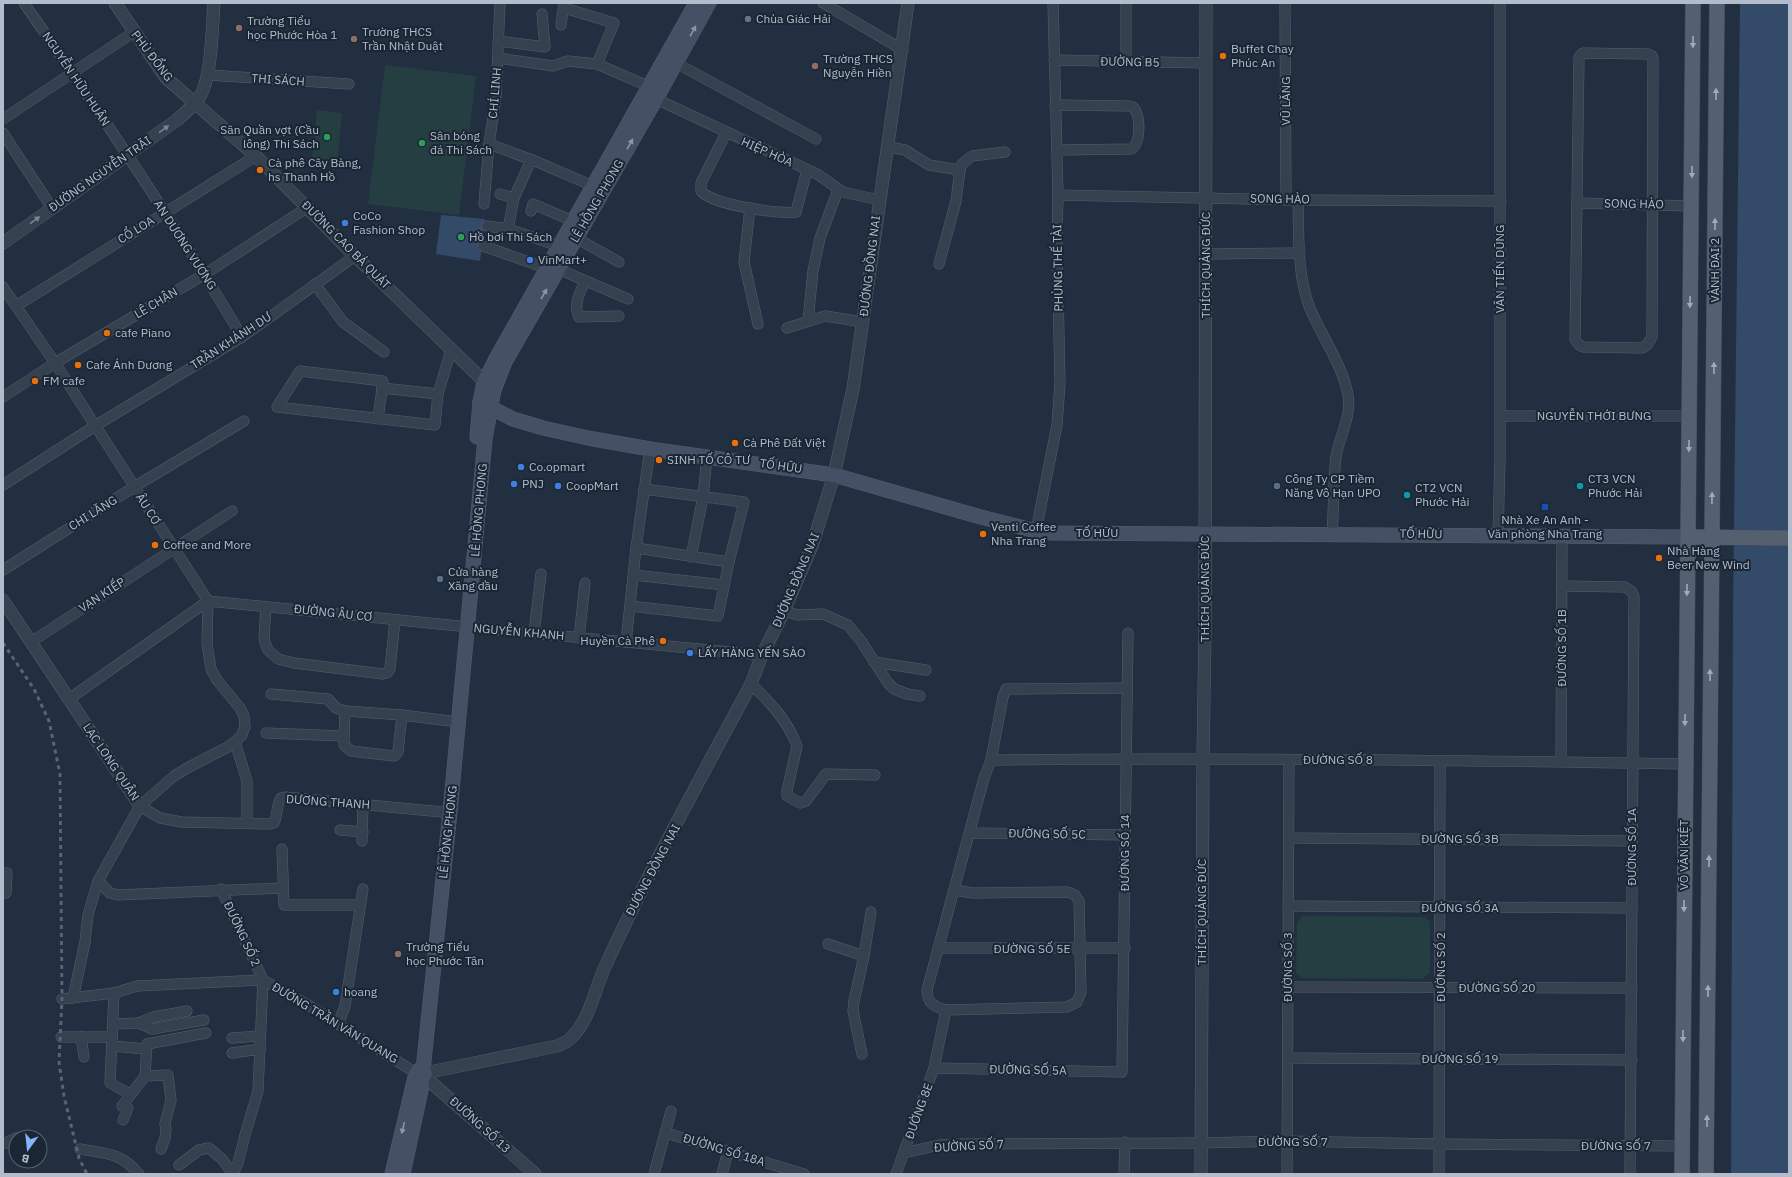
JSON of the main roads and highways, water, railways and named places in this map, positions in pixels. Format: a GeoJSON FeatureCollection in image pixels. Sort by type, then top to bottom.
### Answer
{"type":"FeatureCollection","features":[{"type":"Feature","properties":{"kind":"main road","name":"LÊ HỒNG PHONG"},"geometry":{"type":"LineString","coordinates":[[552,269],[576,238],[653,93],[696,3]]}},
{"type":"Feature","properties":{"kind":"main road","name":"LÊ HỒNG PHONG"},"geometry":{"type":"LineString","coordinates":[[403,1174],[419,1106],[485,405],[489,386],[505,362],[552,269],[559,246],[593,186],[653,93],[676,62],[709,3]]}},
{"type":"Feature","properties":{"kind":"main road","name":"VÀNH ĐAI 2"},"geometry":{"type":"LineString","coordinates":[[1688,537],[1693,3]]}},
{"type":"Feature","properties":{"kind":"main road","name":"VÀNH ĐAI 2"},"geometry":{"type":"LineString","coordinates":[[1711,537],[1717,3]]}},
{"type":"Feature","properties":{"kind":"main road"},"geometry":{"type":"LineString","coordinates":[[1691,206],[1715,206]]}},
{"type":"Feature","properties":{"kind":"main road","name":"TỐ HỮU"},"geometry":{"type":"LineString","coordinates":[[485,405],[513,419],[543,428],[650,449],[834,475],[977,516],[1036,531],[1052,533],[1789,538]]}},
{"type":"Feature","properties":{"kind":"main road","name":"VÕ VĂN KIỆT"},"geometry":{"type":"LineString","coordinates":[[1682,1174],[1688,537]]}},
{"type":"Feature","properties":{"kind":"main road","name":"VÕ VĂN KIỆT"},"geometry":{"type":"LineString","coordinates":[[1706,1174],[1711,537]]}},
{"type":"Feature","properties":{"kind":"main road","name":"LÊ HỒNG PHONG"},"geometry":{"type":"LineString","coordinates":[[446,812],[450,721],[464,627]]}},
{"type":"Feature","properties":{"kind":"main road","name":"LÊ HỒNG PHONG"},"geometry":{"type":"LineString","coordinates":[[392,1174],[421,1074]]}},
{"type":"Feature","properties":{"kind":"main road"},"geometry":{"type":"LineString","coordinates":[[1682,1146],[1707,1145]]}},
{"type":"Feature","properties":{"kind":"water"},"geometry":{"type":"Polygon","coordinates":[[[1740,3],[1789,3],[1789,1174],[1731,1174],[1733,613],[1740,3]]]}},
{"type":"Feature","properties":{"kind":"water","name":"Hồ bơi Thi Sách"},"geometry":{"type":"Polygon","coordinates":[[[441,215],[485,219],[480,261],[436,254],[441,215]]]}},
{"type":"Feature","properties":{"kind":"railway"},"geometry":{"type":"LineString","coordinates":[[3,643],[34,689],[49,721],[60,774],[62,999],[59,1062],[64,1096],[79,1158],[87,1174]]}},
{"type":"Feature","properties":{"kind":"place","name":"Chùa Giác Hải"},"geometry":{"type":"Point","coordinates":[748,19]}},
{"type":"Feature","properties":{"kind":"place","name":"Trường Tiểu học Phước Hòa 1"},"geometry":{"type":"Point","coordinates":[239,28]}},
{"type":"Feature","properties":{"kind":"place","name":"Trường THCS Trần Nhật Duật"},"geometry":{"type":"Point","coordinates":[354,39]}},
{"type":"Feature","properties":{"kind":"place","name":"Buffet Chay Phúc An"},"geometry":{"type":"Point","coordinates":[1223,56]}},
{"type":"Feature","properties":{"kind":"place","name":"Trường THCS Nguyễn Hiền"},"geometry":{"type":"Point","coordinates":[815,66]}},
{"type":"Feature","properties":{"kind":"place","name":"Sân Quần vợt (Cầu lông) Thi Sách"},"geometry":{"type":"Point","coordinates":[327,137]}},
{"type":"Feature","properties":{"kind":"place","name":"Sân bóng đá Thi Sách"},"geometry":{"type":"Point","coordinates":[422,143]}},
{"type":"Feature","properties":{"kind":"place","name":"Cà phê Cây Bàng, hs Thanh Hồ"},"geometry":{"type":"Point","coordinates":[260,170]}},
{"type":"Feature","properties":{"kind":"place","name":"CoCo Fashion Shop"},"geometry":{"type":"Point","coordinates":[345,223]}},
{"type":"Feature","properties":{"kind":"place","name":"Hồ bơi Thi Sách"},"geometry":{"type":"Point","coordinates":[461,237]}},
{"type":"Feature","properties":{"kind":"place","name":"VinMart+"},"geometry":{"type":"Point","coordinates":[530,260]}},
{"type":"Feature","properties":{"kind":"place","name":"cafe Piano"},"geometry":{"type":"Point","coordinates":[107,333]}},
{"type":"Feature","properties":{"kind":"place","name":"Cafe Ánh Dương"},"geometry":{"type":"Point","coordinates":[78,365]}},
{"type":"Feature","properties":{"kind":"place","name":"FM cafe"},"geometry":{"type":"Point","coordinates":[35,381]}},
{"type":"Feature","properties":{"kind":"place","name":"Cà Phê Đất Việt"},"geometry":{"type":"Point","coordinates":[735,443]}},
{"type":"Feature","properties":{"kind":"place","name":"SINH TỐ CÔ TƯ"},"geometry":{"type":"Point","coordinates":[659,460]}},
{"type":"Feature","properties":{"kind":"place","name":"Co.opmart"},"geometry":{"type":"Point","coordinates":[521,467]}},
{"type":"Feature","properties":{"kind":"place","name":"PNJ"},"geometry":{"type":"Point","coordinates":[514,484]}},
{"type":"Feature","properties":{"kind":"place","name":"CoopMart"},"geometry":{"type":"Point","coordinates":[558,486]}},
{"type":"Feature","properties":{"kind":"place","name":"Công Ty CP Tiềm Năng Vô Hạn UPO"},"geometry":{"type":"Point","coordinates":[1277,486]}},
{"type":"Feature","properties":{"kind":"place","name":"CT3 VCN Phước Hải"},"geometry":{"type":"Point","coordinates":[1580,486]}},
{"type":"Feature","properties":{"kind":"place","name":"CT2 VCN Phước Hải"},"geometry":{"type":"Point","coordinates":[1407,495]}},
{"type":"Feature","properties":{"kind":"place","name":"Nhà Xe An Anh - Văn phòng Nha Trang"},"geometry":{"type":"Point","coordinates":[1545,507]}},
{"type":"Feature","properties":{"kind":"place","name":"Venti Coffee Nha Trang"},"geometry":{"type":"Point","coordinates":[983,534]}},
{"type":"Feature","properties":{"kind":"place","name":"Coffee and More"},"geometry":{"type":"Point","coordinates":[155,545]}},
{"type":"Feature","properties":{"kind":"place","name":"Nhà Hàng Beer New Wind"},"geometry":{"type":"Point","coordinates":[1659,558]}},
{"type":"Feature","properties":{"kind":"place","name":"Cửa hàng Xăng dầu"},"geometry":{"type":"Point","coordinates":[440,579]}},
{"type":"Feature","properties":{"kind":"place","name":"Huyền Cà Phê"},"geometry":{"type":"Point","coordinates":[663,641]}},
{"type":"Feature","properties":{"kind":"place","name":"LẤY HÀNG YẾN SÀO"},"geometry":{"type":"Point","coordinates":[690,653]}},
{"type":"Feature","properties":{"kind":"place","name":"Trường Tiểu học Phước Tân"},"geometry":{"type":"Point","coordinates":[398,954]}},
{"type":"Feature","properties":{"kind":"place","name":"hoang"},"geometry":{"type":"Point","coordinates":[336,992]}}]}
